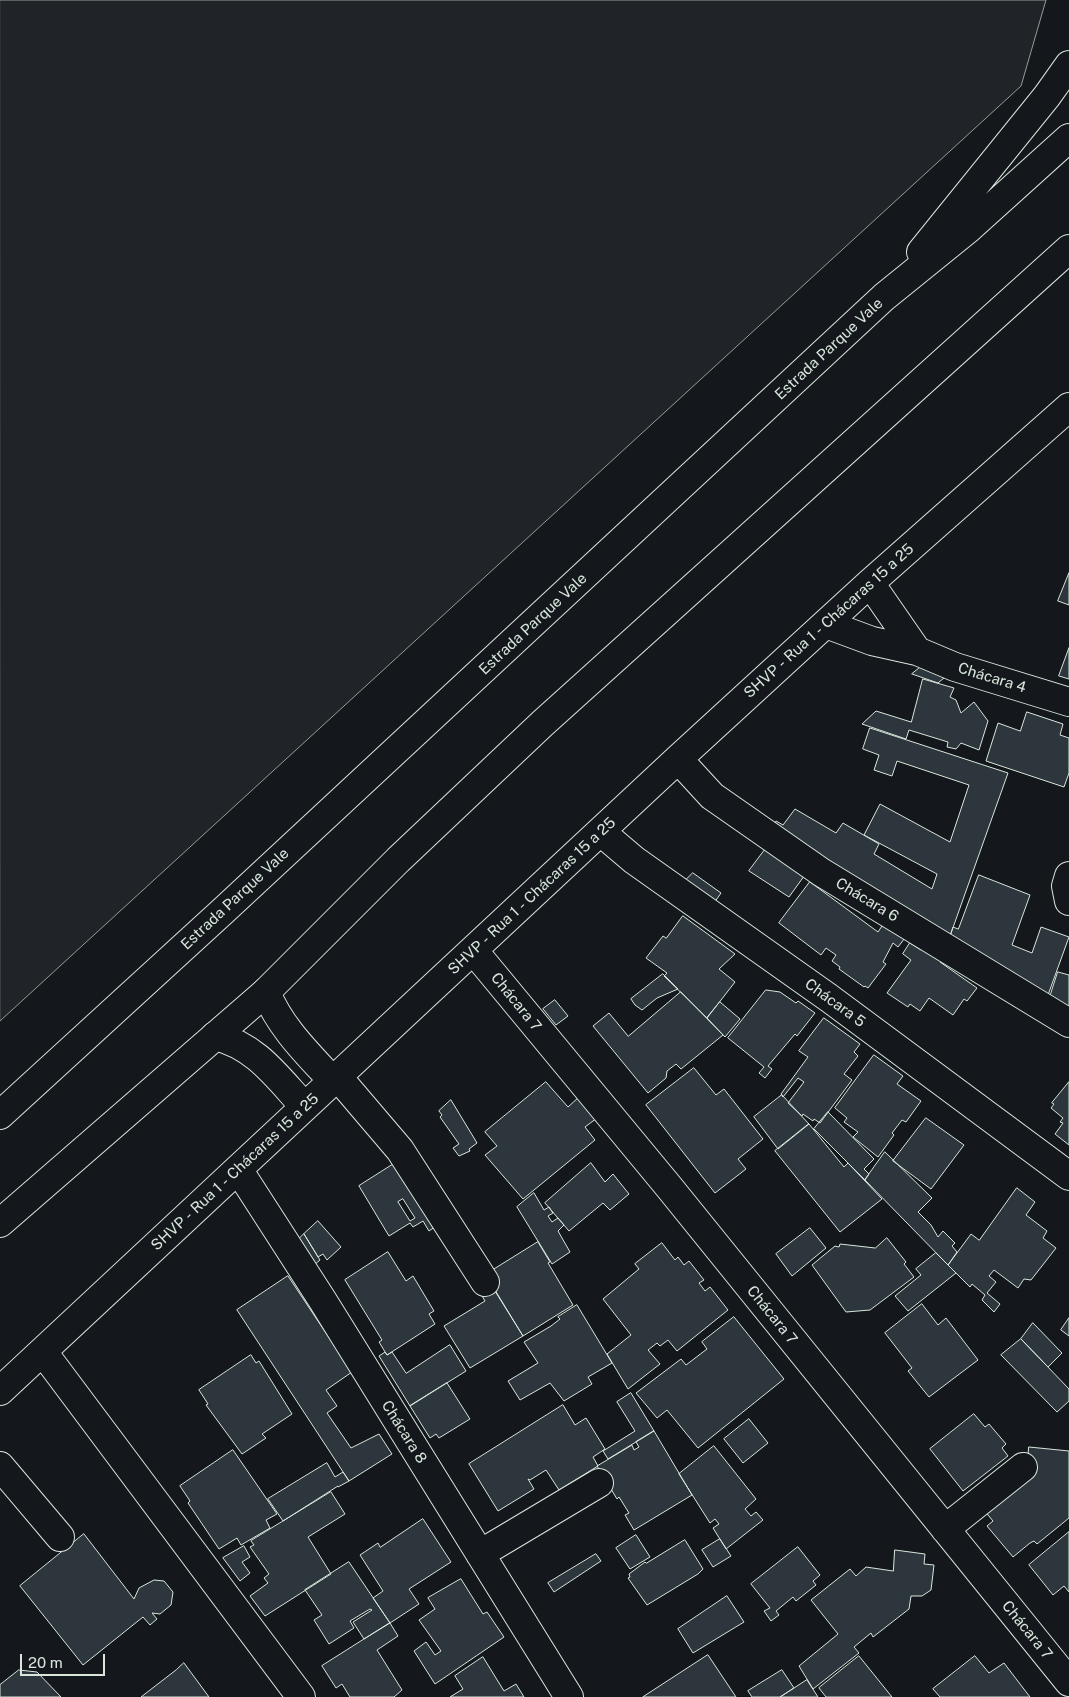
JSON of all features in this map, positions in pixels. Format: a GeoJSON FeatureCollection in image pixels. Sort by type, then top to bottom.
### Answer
{"type":"FeatureCollection","features":[{"type":"Feature","properties":{"kind":"street"},"geometry":{"type":"LineString","coordinates":[[884,297],[1047,96],[1069,65]]}},
{"type":"Feature","properties":{"kind":"street","name":"Estrada Parque Vale"},"geometry":{"type":"LineString","coordinates":[[0,1115],[223,911],[884,297],[968,229],[1069,138]]}},
{"type":"Feature","properties":{"kind":"street"},"geometry":{"type":"LineString","coordinates":[[0,1223],[266,992],[398,860],[543,723],[1069,249]]}},
{"type":"Feature","properties":{"kind":"street","name":"SHVP - Rua 1 - Chácaras 15 a 25"},"geometry":{"type":"LineString","coordinates":[[0,1391],[304,1106],[870,583],[1069,407]]}},
{"type":"Feature","properties":{"kind":"street"},"geometry":{"type":"LineString","coordinates":[[870,583],[917,651]]}},
{"type":"Feature","properties":{"kind":"street","name":"Chácara 4"},"geometry":{"type":"LineString","coordinates":[[826,624],[872,641],[917,651],[955,667],[1069,702]]}},
{"type":"Feature","properties":{"kind":"street","name":"Chácara 6"},"geometry":{"type":"LineString","coordinates":[[678,760],[712,796],[821,872],[1069,1023]]}},
{"type":"Feature","properties":{"kind":"street","name":"Chácara 5"},"geometry":{"type":"LineString","coordinates":[[601,832],[634,860],[828,998],[1069,1176]]}},
{"type":"Feature","properties":{"kind":"street"},"geometry":{"type":"LineString","coordinates":[[1069,876],[1066,886],[1069,901]]}},
{"type":"Feature","properties":{"kind":"street","name":"Chácara 7"},"geometry":{"type":"LineString","coordinates":[[473,950],[675,1195],[1069,1682]]}},
{"type":"Feature","properties":{"kind":"street"},"geometry":{"type":"LineString","coordinates":[[266,992],[271,1005],[287,1030],[335,1078],[400,1150],[484,1282]]}},
{"type":"Feature","properties":{"kind":"street"},"geometry":{"type":"LineString","coordinates":[[215,1036],[234,1041],[251,1051],[304,1106]]}},
{"type":"Feature","properties":{"kind":"street","name":"Chácara 8"},"geometry":{"type":"LineString","coordinates":[[238,1169],[323,1301],[569,1697]]}},
{"type":"Feature","properties":{"kind":"street"},"geometry":{"type":"LineString","coordinates":[[43,1352],[301,1697]]}},
{"type":"Feature","properties":{"kind":"street"},"geometry":{"type":"LineString","coordinates":[[0,1466],[60,1538]]}},
{"type":"Feature","properties":{"kind":"street"},"geometry":{"type":"LineString","coordinates":[[945,1529],[1023,1467]]}},
{"type":"Feature","properties":{"kind":"street"},"geometry":{"type":"LineString","coordinates":[[480,1554],[598,1483]]}},
{"type":"Feature","properties":{"kind":"shaded area"},"geometry":{"type":"Polygon","coordinates":[[[0,0],[1046,0],[1021,86],[0,1021],[0,0]]]}},
{"type":"Feature","properties":{"kind":"building"},"geometry":{"type":"Polygon","coordinates":[[[1069,573],[1069,605],[1058,601],[1069,573]]]}},
{"type":"Feature","properties":{"kind":"building"},"geometry":{"type":"Polygon","coordinates":[[[1069,648],[1069,679],[1059,676],[1069,648]]]}},
{"type":"Feature","properties":{"kind":"building"},"geometry":{"type":"Polygon","coordinates":[[[938,653],[950,673],[938,683],[912,674],[938,653]]]}},
{"type":"Feature","properties":{"kind":"building"},"geometry":{"type":"Polygon","coordinates":[[[923,679],[954,688],[950,697],[956,700],[961,713],[974,702],[988,721],[979,750],[961,743],[956,749],[947,747],[948,742],[909,730],[906,739],[862,724],[876,711],[911,722],[923,679]]]}},
{"type":"Feature","properties":{"kind":"building"},"geometry":{"type":"Polygon","coordinates":[[[1027,712],[1063,724],[1060,735],[1069,738],[1069,773],[1064,787],[986,761],[998,723],[1020,731],[1027,712]]]}},
{"type":"Feature","properties":{"kind":"building"},"geometry":{"type":"Polygon","coordinates":[[[870,728],[1008,773],[950,936],[772,828],[776,821],[783,825],[795,809],[836,833],[843,823],[879,844],[874,854],[932,889],[937,874],[864,835],[880,804],[950,842],[969,785],[897,761],[892,776],[874,770],[879,755],[863,749],[870,728]]]}},
{"type":"Feature","properties":{"kind":"building"},"geometry":{"type":"Polygon","coordinates":[[[767,847],[807,872],[789,897],[749,871],[767,847]]]}},
{"type":"Feature","properties":{"kind":"building"},"geometry":{"type":"Polygon","coordinates":[[[693,873],[721,893],[714,903],[685,881],[693,873]]]}},
{"type":"Feature","properties":{"kind":"building"},"geometry":{"type":"Polygon","coordinates":[[[979,875],[1030,895],[1012,945],[1032,953],[1041,927],[1069,937],[1048,995],[950,936],[953,927],[958,929],[979,875]]]}},
{"type":"Feature","properties":{"kind":"building"},"geometry":{"type":"Polygon","coordinates":[[[810,882],[878,932],[886,920],[908,934],[898,947],[893,943],[883,962],[886,964],[868,988],[839,969],[840,967],[832,961],[836,955],[826,948],[821,955],[779,923],[810,882]]]}},
{"type":"Feature","properties":{"kind":"building"},"geometry":{"type":"Polygon","coordinates":[[[683,916],[735,954],[719,969],[735,982],[707,1018],[664,976],[667,973],[646,958],[663,936],[666,938],[683,916]]]}},
{"type":"Feature","properties":{"kind":"building"},"geometry":{"type":"Polygon","coordinates":[[[910,943],[921,950],[923,948],[977,988],[967,1001],[964,999],[953,1015],[929,998],[920,1011],[910,1004],[908,1007],[887,993],[911,960],[903,954],[910,943]]]}},
{"type":"Feature","properties":{"kind":"building"},"geometry":{"type":"Polygon","coordinates":[[[1058,972],[1069,975],[1069,1008],[1050,997],[1058,972]]]}},
{"type":"Feature","properties":{"kind":"building"},"geometry":{"type":"Polygon","coordinates":[[[663,974],[678,989],[657,998],[642,1010],[635,1005],[631,999],[663,974]]]}},
{"type":"Feature","properties":{"kind":"building"},"geometry":{"type":"Polygon","coordinates":[[[766,990],[780,992],[796,1003],[798,1001],[815,1013],[797,1036],[795,1034],[768,1066],[772,1069],[765,1078],[759,1073],[764,1067],[728,1038],[766,990]]]}},
{"type":"Feature","properties":{"kind":"building"},"geometry":{"type":"Polygon","coordinates":[[[681,992],[723,1035],[681,1069],[676,1064],[667,1071],[666,1078],[648,1093],[593,1026],[609,1013],[628,1036],[681,992]]]}},
{"type":"Feature","properties":{"kind":"building"},"geometry":{"type":"Polygon","coordinates":[[[555,1000],[568,1016],[556,1025],[543,1009],[555,1000]]]}},
{"type":"Feature","properties":{"kind":"building"},"geometry":{"type":"Polygon","coordinates":[[[720,1002],[740,1019],[725,1037],[707,1018],[720,1002]]]}},
{"type":"Feature","properties":{"kind":"building"},"geometry":{"type":"Polygon","coordinates":[[[824,1018],[860,1044],[854,1052],[858,1056],[844,1074],[852,1080],[820,1123],[814,1119],[813,1121],[803,1114],[802,1116],[788,1103],[804,1082],[798,1078],[783,1097],[781,1094],[808,1057],[799,1051],[824,1018]]]}},
{"type":"Feature","properties":{"kind":"building"},"geometry":{"type":"Polygon","coordinates":[[[874,1055],[903,1076],[897,1084],[921,1101],[906,1122],[902,1120],[892,1133],[894,1135],[878,1157],[853,1137],[858,1132],[844,1122],[847,1118],[835,1108],[874,1055]]]}},
{"type":"Feature","properties":{"kind":"building"},"geometry":{"type":"Polygon","coordinates":[[[694,1068],[716,1095],[724,1089],[763,1139],[738,1159],[746,1169],[715,1193],[646,1105],[694,1068]]]}},
{"type":"Feature","properties":{"kind":"building"},"geometry":{"type":"Polygon","coordinates":[[[546,1082],[568,1107],[579,1097],[597,1118],[585,1127],[595,1140],[523,1199],[485,1155],[497,1146],[485,1132],[546,1082]]]}},
{"type":"Feature","properties":{"kind":"building"},"geometry":{"type":"Polygon","coordinates":[[[1069,1082],[1069,1145],[1055,1134],[1063,1123],[1060,1122],[1063,1118],[1051,1108],[1054,1104],[1052,1103],[1069,1082]]]}},
{"type":"Feature","properties":{"kind":"building"},"geometry":{"type":"Polygon","coordinates":[[[782,1095],[809,1124],[778,1149],[754,1117],[782,1095]]]}},
{"type":"Feature","properties":{"kind":"building"},"geometry":{"type":"Polygon","coordinates":[[[451,1100],[477,1143],[469,1149],[470,1151],[459,1156],[453,1148],[459,1144],[440,1117],[442,1115],[439,1111],[451,1100]]]}},
{"type":"Feature","properties":{"kind":"building"},"geometry":{"type":"Polygon","coordinates":[[[828,1112],[874,1159],[864,1169],[869,1174],[865,1180],[814,1129],[828,1112]]]}},
{"type":"Feature","properties":{"kind":"building"},"geometry":{"type":"Polygon","coordinates":[[[926,1118],[964,1145],[931,1189],[893,1161],[926,1118]]]}},
{"type":"Feature","properties":{"kind":"building"},"geometry":{"type":"Polygon","coordinates":[[[809,1124],[844,1167],[848,1163],[882,1199],[840,1232],[775,1151],[809,1124]]]}},
{"type":"Feature","properties":{"kind":"building"},"geometry":{"type":"Polygon","coordinates":[[[885,1152],[932,1198],[918,1212],[931,1225],[938,1237],[943,1231],[955,1243],[952,1246],[957,1252],[948,1265],[865,1180],[885,1152]]]}},
{"type":"Feature","properties":{"kind":"building"},"geometry":{"type":"Polygon","coordinates":[[[411,1153],[439,1224],[429,1231],[423,1221],[413,1227],[410,1223],[389,1236],[359,1186],[411,1153]],[[403,1199],[398,1202],[410,1221],[415,1218],[403,1199]]]}},
{"type":"Feature","properties":{"kind":"building"},"geometry":{"type":"Polygon","coordinates":[[[591,1163],[605,1182],[613,1174],[629,1194],[610,1210],[603,1203],[569,1231],[545,1203],[591,1163]]]}},
{"type":"Feature","properties":{"kind":"building"},"geometry":{"type":"Polygon","coordinates":[[[1017,1188],[1035,1202],[1026,1215],[1047,1231],[1043,1238],[1056,1248],[1031,1280],[1024,1279],[1018,1288],[994,1270],[989,1276],[996,1282],[987,1293],[1000,1304],[994,1312],[982,1300],[985,1295],[972,1284],[970,1287],[948,1265],[971,1234],[979,1240],[1017,1188]]]}},
{"type":"Feature","properties":{"kind":"building"},"geometry":{"type":"Polygon","coordinates":[[[534,1193],[544,1210],[549,1207],[553,1213],[548,1216],[552,1222],[558,1218],[564,1225],[558,1231],[570,1252],[552,1264],[517,1207],[534,1193]]]}},
{"type":"Feature","properties":{"kind":"building"},"geometry":{"type":"Polygon","coordinates":[[[318,1221],[341,1247],[327,1260],[323,1254],[318,1257],[304,1234],[318,1221]]]}},
{"type":"Feature","properties":{"kind":"building"},"geometry":{"type":"Polygon","coordinates":[[[810,1228],[826,1248],[792,1276],[776,1254],[810,1228]]]}},
{"type":"Feature","properties":{"kind":"building"},"geometry":{"type":"Polygon","coordinates":[[[304,1234],[320,1260],[313,1266],[294,1244],[304,1234]]]}},
{"type":"Feature","properties":{"kind":"building"},"geometry":{"type":"Polygon","coordinates":[[[887,1238],[906,1262],[904,1264],[914,1277],[870,1310],[846,1312],[812,1265],[835,1246],[839,1247],[840,1244],[875,1248],[887,1238]]]}},
{"type":"Feature","properties":{"kind":"building"},"geometry":{"type":"Polygon","coordinates":[[[538,1242],[573,1305],[523,1336],[485,1275],[538,1242]]]}},
{"type":"Feature","properties":{"kind":"building"},"geometry":{"type":"Polygon","coordinates":[[[662,1243],[675,1260],[678,1257],[684,1265],[689,1261],[704,1280],[699,1283],[705,1291],[710,1287],[728,1310],[677,1351],[668,1340],[660,1346],[657,1343],[648,1350],[660,1364],[628,1389],[607,1354],[631,1335],[603,1299],[639,1269],[635,1264],[662,1243]]]}},
{"type":"Feature","properties":{"kind":"building"},"geometry":{"type":"Polygon","coordinates":[[[388,1252],[406,1281],[413,1276],[434,1311],[429,1314],[435,1324],[387,1355],[379,1342],[382,1340],[345,1280],[388,1252]]]}},
{"type":"Feature","properties":{"kind":"building"},"geometry":{"type":"Polygon","coordinates":[[[936,1253],[956,1273],[908,1311],[895,1296],[921,1275],[916,1269],[936,1253]]]}},
{"type":"Feature","properties":{"kind":"building"},"geometry":{"type":"Polygon","coordinates":[[[288,1276],[352,1372],[326,1390],[337,1406],[327,1413],[351,1448],[379,1434],[392,1454],[349,1481],[237,1310],[288,1276]]]}},
{"type":"Feature","properties":{"kind":"building"},"geometry":{"type":"Polygon","coordinates":[[[487,1277],[523,1336],[470,1368],[444,1326],[485,1301],[478,1289],[487,1277]]]}},
{"type":"Feature","properties":{"kind":"building"},"geometry":{"type":"Polygon","coordinates":[[[922,1304],[938,1325],[946,1318],[978,1360],[929,1397],[908,1371],[912,1368],[885,1333],[922,1304]]]}},
{"type":"Feature","properties":{"kind":"building"},"geometry":{"type":"Polygon","coordinates":[[[577,1305],[612,1363],[588,1377],[592,1384],[564,1401],[550,1383],[520,1400],[508,1381],[538,1363],[524,1342],[551,1326],[560,1319],[558,1317],[577,1305]]]}},
{"type":"Feature","properties":{"kind":"building"},"geometry":{"type":"Polygon","coordinates":[[[734,1317],[784,1379],[698,1448],[667,1410],[657,1418],[636,1393],[681,1359],[686,1365],[707,1349],[702,1342],[734,1317]]]}},
{"type":"Feature","properties":{"kind":"building"},"geometry":{"type":"Polygon","coordinates":[[[1069,1318],[1069,1336],[1061,1330],[1069,1318]]]}},
{"type":"Feature","properties":{"kind":"building"},"geometry":{"type":"Polygon","coordinates":[[[1033,1323],[1062,1353],[1048,1367],[1021,1339],[1033,1323]]]}},
{"type":"Feature","properties":{"kind":"building"},"geometry":{"type":"Polygon","coordinates":[[[1021,1339],[1069,1389],[1069,1401],[1057,1412],[1001,1355],[1021,1339]]]}},
{"type":"Feature","properties":{"kind":"building"},"geometry":{"type":"Polygon","coordinates":[[[450,1345],[466,1371],[410,1406],[379,1356],[385,1352],[387,1355],[392,1352],[406,1373],[450,1345]]]}},
{"type":"Feature","properties":{"kind":"building"},"geometry":{"type":"Polygon","coordinates":[[[251,1355],[256,1363],[259,1361],[292,1414],[262,1434],[266,1438],[242,1454],[206,1405],[208,1404],[199,1390],[251,1355]]]}},
{"type":"Feature","properties":{"kind":"building"},"geometry":{"type":"Polygon","coordinates":[[[447,1383],[470,1419],[439,1438],[436,1434],[430,1438],[410,1406],[447,1383]]]}},
{"type":"Feature","properties":{"kind":"building"},"geometry":{"type":"Polygon","coordinates":[[[631,1393],[654,1431],[608,1459],[603,1451],[635,1431],[617,1402],[631,1393]]]}},
{"type":"Feature","properties":{"kind":"building"},"geometry":{"type":"Polygon","coordinates":[[[563,1405],[575,1425],[586,1418],[605,1449],[593,1457],[598,1466],[559,1490],[546,1470],[530,1480],[528,1479],[534,1489],[498,1511],[469,1464],[563,1405]]]}},
{"type":"Feature","properties":{"kind":"building"},"geometry":{"type":"Polygon","coordinates":[[[974,1414],[985,1427],[989,1424],[1006,1444],[1002,1448],[1008,1456],[963,1491],[930,1449],[974,1414]]]}},
{"type":"Feature","properties":{"kind":"building"},"geometry":{"type":"Polygon","coordinates":[[[749,1419],[768,1443],[743,1463],[724,1439],[749,1419]]]}},
{"type":"Feature","properties":{"kind":"building"},"geometry":{"type":"Polygon","coordinates":[[[654,1431],[692,1495],[634,1530],[625,1515],[629,1513],[619,1497],[617,1499],[597,1466],[632,1445],[634,1450],[639,1447],[636,1442],[654,1431]]]}},
{"type":"Feature","properties":{"kind":"building"},"geometry":{"type":"Polygon","coordinates":[[[714,1446],[756,1499],[745,1509],[751,1516],[756,1512],[763,1520],[726,1549],[713,1528],[719,1524],[715,1519],[710,1523],[679,1474],[714,1446]]]}},
{"type":"Feature","properties":{"kind":"building"},"geometry":{"type":"Polygon","coordinates":[[[1029,1447],[1069,1451],[1069,1518],[1037,1544],[1034,1541],[1030,1543],[1013,1557],[987,1526],[993,1521],[983,1509],[1026,1481],[1029,1447]]]}},
{"type":"Feature","properties":{"kind":"building"},"geometry":{"type":"Polygon","coordinates":[[[233,1450],[277,1514],[266,1520],[270,1528],[241,1545],[237,1538],[219,1549],[188,1503],[190,1501],[180,1486],[233,1450]]]}},
{"type":"Feature","properties":{"kind":"building"},"geometry":{"type":"Polygon","coordinates":[[[327,1463],[335,1477],[343,1472],[349,1481],[283,1521],[268,1499],[327,1463]]]}},
{"type":"Feature","properties":{"kind":"building"},"geometry":{"type":"Polygon","coordinates":[[[331,1492],[345,1514],[308,1537],[331,1574],[265,1616],[250,1596],[268,1583],[264,1578],[269,1574],[250,1547],[254,1545],[251,1541],[331,1492]]]}},
{"type":"Feature","properties":{"kind":"building"},"geometry":{"type":"Polygon","coordinates":[[[423,1519],[451,1562],[409,1589],[419,1604],[390,1623],[373,1598],[383,1591],[360,1555],[378,1543],[380,1547],[423,1519]]]}},
{"type":"Feature","properties":{"kind":"building"},"geometry":{"type":"Polygon","coordinates":[[[1069,1532],[1069,1592],[1064,1586],[1053,1595],[1029,1565],[1069,1532]]]}},
{"type":"Feature","properties":{"kind":"building"},"geometry":{"type":"Polygon","coordinates":[[[84,1534],[134,1599],[139,1588],[154,1580],[164,1581],[173,1592],[171,1605],[160,1614],[152,1613],[157,1619],[150,1625],[143,1617],[83,1665],[20,1586],[84,1534]]]}},
{"type":"Feature","properties":{"kind":"building"},"geometry":{"type":"Polygon","coordinates":[[[636,1535],[650,1557],[630,1569],[616,1548],[636,1535]]]}},
{"type":"Feature","properties":{"kind":"building"},"geometry":{"type":"Polygon","coordinates":[[[720,1539],[731,1556],[713,1567],[702,1550],[720,1539]]]}},
{"type":"Feature","properties":{"kind":"building"},"geometry":{"type":"Polygon","coordinates":[[[685,1540],[703,1569],[698,1574],[647,1605],[628,1578],[630,1577],[629,1574],[645,1562],[685,1540]]]}},
{"type":"Feature","properties":{"kind":"building"},"geometry":{"type":"Polygon","coordinates":[[[244,1546],[250,1557],[242,1562],[250,1573],[240,1581],[223,1558],[244,1546]]]}},
{"type":"Feature","properties":{"kind":"building"},"geometry":{"type":"Polygon","coordinates":[[[798,1547],[820,1575],[813,1581],[816,1585],[796,1601],[793,1597],[776,1611],[779,1615],[771,1621],[764,1611],[770,1608],[751,1584],[798,1547]]]}},
{"type":"Feature","properties":{"kind":"building"},"geometry":{"type":"Polygon","coordinates":[[[895,1550],[925,1554],[924,1564],[934,1565],[931,1590],[922,1596],[911,1596],[909,1609],[873,1637],[871,1633],[854,1647],[859,1653],[813,1689],[799,1666],[838,1634],[811,1600],[850,1569],[856,1576],[866,1567],[893,1571],[895,1550]]]}},
{"type":"Feature","properties":{"kind":"building"},"geometry":{"type":"Polygon","coordinates":[[[596,1554],[601,1561],[554,1592],[548,1583],[596,1554]]]}},
{"type":"Feature","properties":{"kind":"building"},"geometry":{"type":"Polygon","coordinates":[[[349,1562],[390,1623],[364,1639],[353,1622],[372,1610],[370,1609],[350,1621],[354,1628],[329,1644],[314,1620],[322,1615],[305,1590],[349,1562]]]}},
{"type":"Feature","properties":{"kind":"building"},"geometry":{"type":"Polygon","coordinates":[[[461,1579],[483,1614],[487,1612],[504,1637],[435,1684],[414,1651],[426,1642],[435,1655],[441,1651],[419,1620],[435,1609],[428,1598],[461,1579]]]}},
{"type":"Feature","properties":{"kind":"building"},"geometry":{"type":"Polygon","coordinates":[[[727,1596],[744,1622],[693,1653],[678,1629],[727,1596]]]}},
{"type":"Feature","properties":{"kind":"building"},"geometry":{"type":"Polygon","coordinates":[[[390,1623],[398,1636],[377,1650],[402,1690],[394,1697],[350,1697],[342,1684],[336,1688],[322,1666],[390,1623]]]}},
{"type":"Feature","properties":{"kind":"building"},"geometry":{"type":"Polygon","coordinates":[[[708,1655],[736,1697],[643,1697],[708,1655]]]}},
{"type":"Feature","properties":{"kind":"building"},"geometry":{"type":"Polygon","coordinates":[[[859,1656],[892,1697],[826,1697],[819,1688],[859,1656]]]}},
{"type":"Feature","properties":{"kind":"building"},"geometry":{"type":"Polygon","coordinates":[[[975,1656],[989,1673],[1004,1663],[1030,1697],[940,1697],[933,1689],[975,1656]]]}},
{"type":"Feature","properties":{"kind":"building"},"geometry":{"type":"Polygon","coordinates":[[[483,1657],[504,1691],[516,1684],[524,1697],[450,1697],[463,1689],[455,1676],[483,1657]]]}},
{"type":"Feature","properties":{"kind":"building"},"geometry":{"type":"Polygon","coordinates":[[[184,1663],[209,1697],[141,1697],[176,1670],[184,1663]]]}},
{"type":"Feature","properties":{"kind":"building"},"geometry":{"type":"Polygon","coordinates":[[[19,1670],[37,1672],[61,1697],[0,1697],[0,1685],[19,1670]]]}},
{"type":"Feature","properties":{"kind":"building"},"geometry":{"type":"Polygon","coordinates":[[[782,1670],[794,1688],[780,1697],[752,1697],[748,1691],[782,1670]]]}},
{"type":"Feature","properties":{"kind":"building"},"geometry":{"type":"Polygon","coordinates":[[[807,1680],[818,1697],[780,1697],[794,1688],[807,1680]]]}}]}
